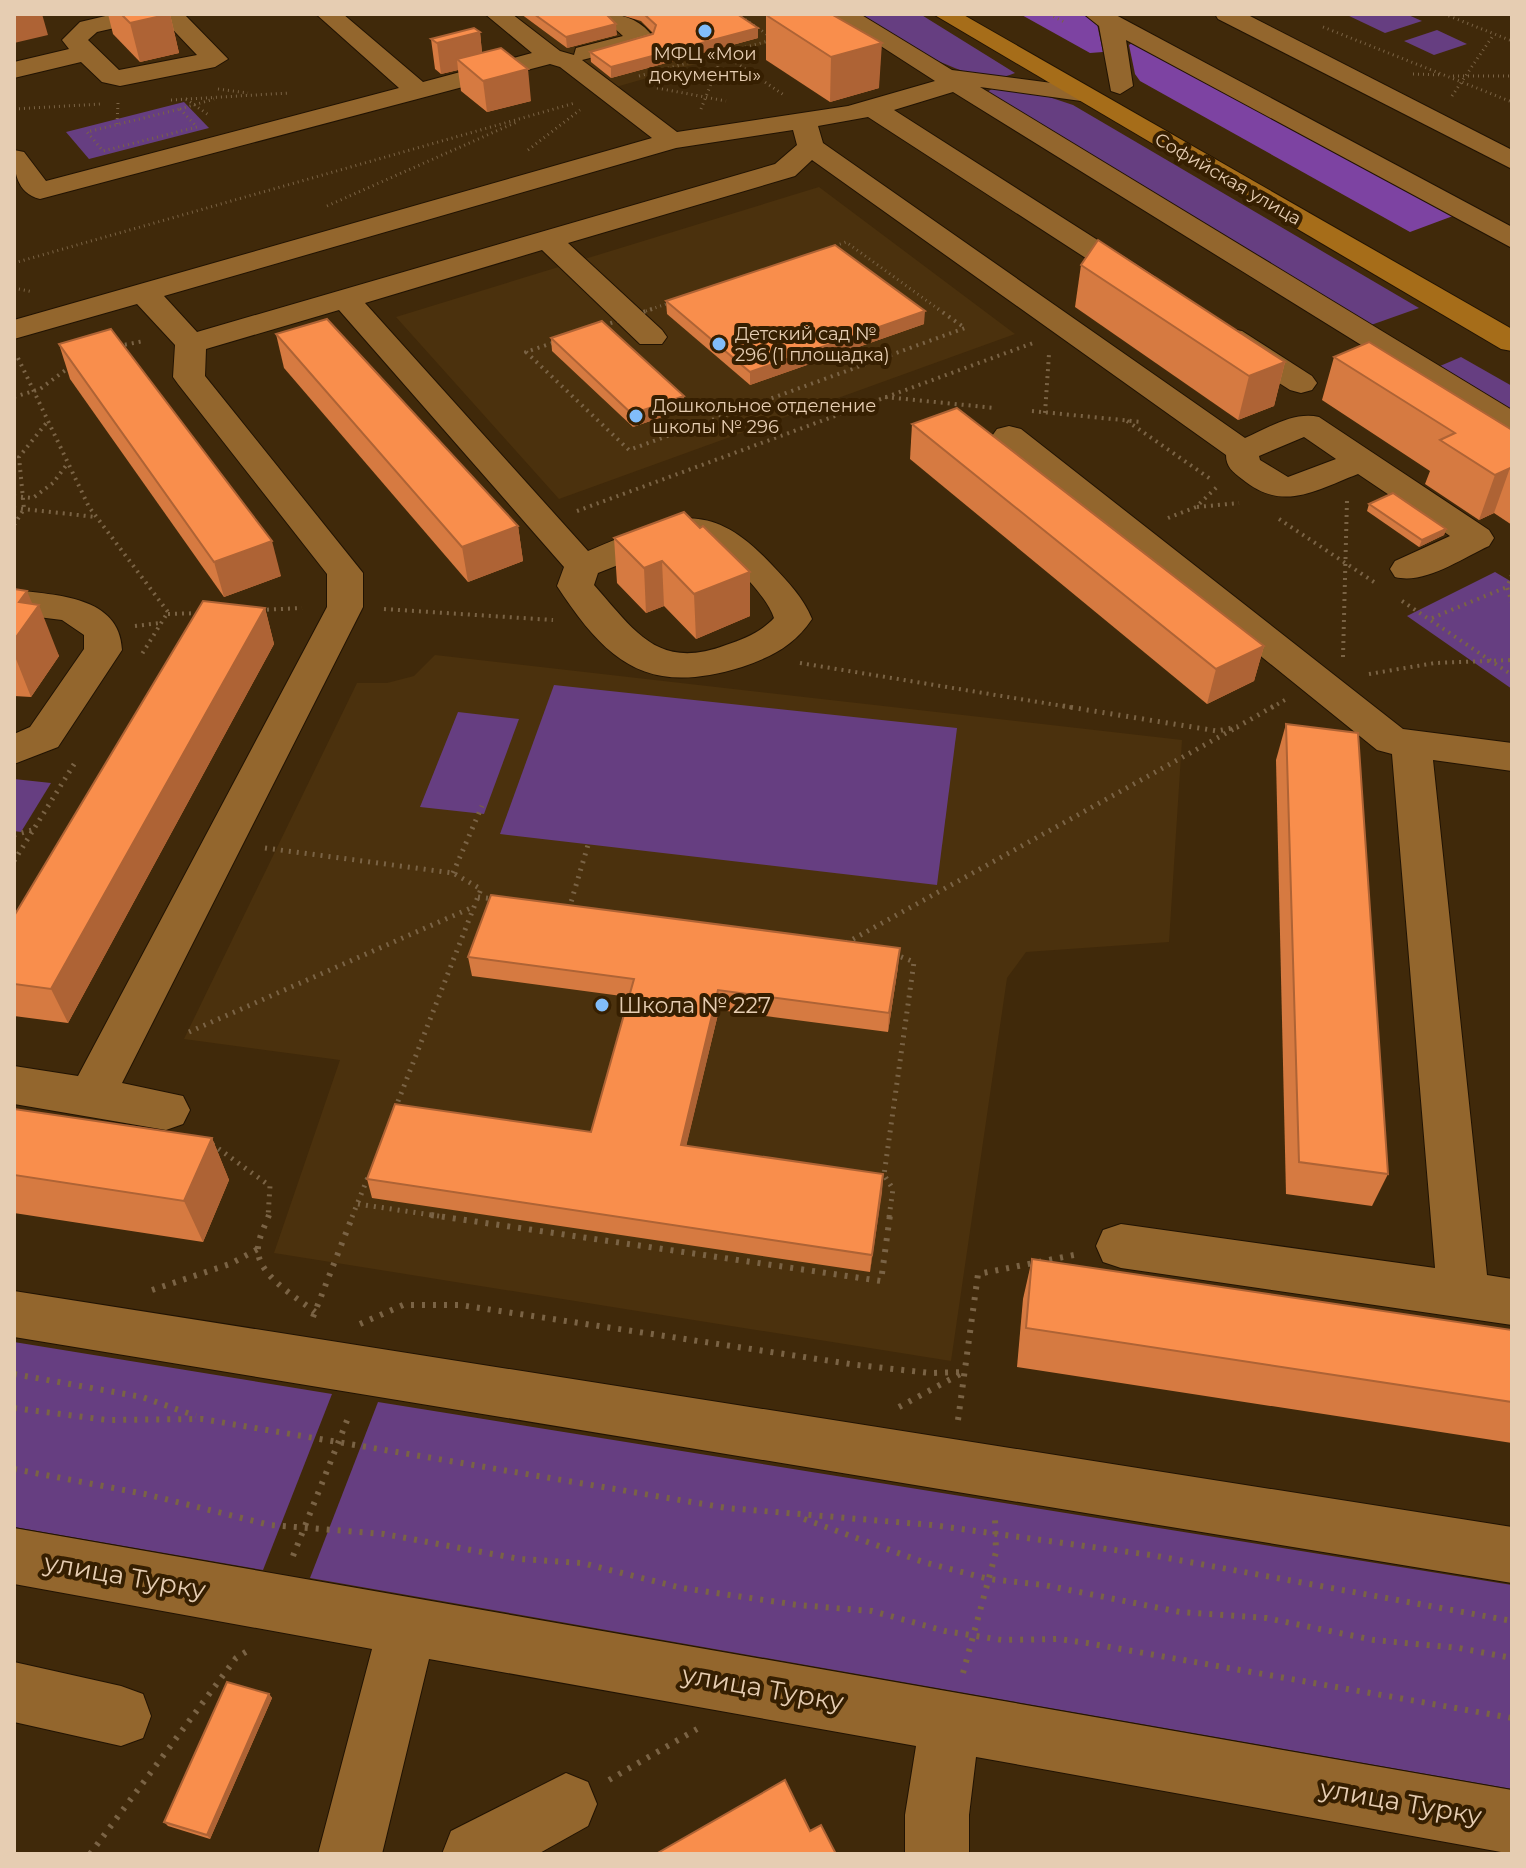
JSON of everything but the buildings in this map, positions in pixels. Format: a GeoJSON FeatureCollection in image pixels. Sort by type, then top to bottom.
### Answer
{"type":"FeatureCollection","features":[{"type":"Feature","properties":{"kind":"main road","name":"Софийская улица"},"geometry":{"type":"LineString","coordinates":[[945,14],[1512,342]]}},
{"type":"Feature","properties":{"kind":"main road","name":"Софийская улица"},"geometry":{"type":"LineString","coordinates":[[993,14],[1217,141]]}},
{"type":"Feature","properties":{"kind":"main road"},"geometry":{"type":"LineString","coordinates":[[1252,192],[1286,180]]}},
{"type":"Feature","properties":{"kind":"street"},"geometry":{"type":"LineString","coordinates":[[145,14],[77,34],[74,40],[111,77],[120,78],[215,59],[176,15]]}},
{"type":"Feature","properties":{"kind":"street"},"geometry":{"type":"LineString","coordinates":[[328,14],[418,91]]}},
{"type":"Feature","properties":{"kind":"street"},"geometry":{"type":"LineString","coordinates":[[497,14],[682,139]]}},
{"type":"Feature","properties":{"kind":"street"},"geometry":{"type":"LineString","coordinates":[[843,14],[1512,424]]}},
{"type":"Feature","properties":{"kind":"street"},"geometry":{"type":"LineString","coordinates":[[1227,14],[1512,161]]}},
{"type":"Feature","properties":{"kind":"street"},"geometry":{"type":"LineString","coordinates":[[1104,18],[1120,86]]}},
{"type":"Feature","properties":{"kind":"street"},"geometry":{"type":"LineString","coordinates":[[1104,18],[1512,239]]}},
{"type":"Feature","properties":{"kind":"street"},"geometry":{"type":"LineString","coordinates":[[14,158],[40,191],[418,91],[642,38],[616,19]]}},
{"type":"Feature","properties":{"kind":"street"},"geometry":{"type":"LineString","coordinates":[[14,70],[44,66],[86,53]]}},
{"type":"Feature","properties":{"kind":"street"},"geometry":{"type":"LineString","coordinates":[[14,330],[682,139],[731,128],[802,122],[872,108],[948,78],[1081,93]]}},
{"type":"Feature","properties":{"kind":"street"},"geometry":{"type":"LineString","coordinates":[[872,108],[1167,297]]}},
{"type":"Feature","properties":{"kind":"street"},"geometry":{"type":"LineString","coordinates":[[186,339],[345,299],[785,170],[802,122]]}},
{"type":"Feature","properties":{"kind":"street"},"geometry":{"type":"LineString","coordinates":[[802,122],[1072,329],[1203,422],[1233,472],[1289,489],[1353,464]]}},
{"type":"Feature","properties":{"kind":"street"},"geometry":{"type":"LineString","coordinates":[[548,240],[651,337]]}},
{"type":"Feature","properties":{"kind":"street"},"geometry":{"type":"LineString","coordinates":[[91,1097],[226,842],[346,629],[345,573],[189,377],[186,339],[143,292]]}},
{"type":"Feature","properties":{"kind":"street"},"geometry":{"type":"LineString","coordinates":[[345,299],[582,566]]}},
{"type":"Feature","properties":{"kind":"street"},"geometry":{"type":"LineString","coordinates":[[1207,323],[1339,368],[1301,412],[1307,424],[1353,464],[1476,538],[1400,581]]}},
{"type":"Feature","properties":{"kind":"street"},"geometry":{"type":"LineString","coordinates":[[1013,418],[1131,533],[1325,681],[1391,740],[1512,757]]}},
{"type":"Feature","properties":{"kind":"street"},"geometry":{"type":"LineString","coordinates":[[1233,472],[1307,424]]}},
{"type":"Feature","properties":{"kind":"street"},"geometry":{"type":"LineString","coordinates":[[706,529],[724,539],[788,605],[793,619],[781,637],[704,668],[675,670],[647,658],[631,632],[575,586],[582,566],[683,530],[706,529]]}},
{"type":"Feature","properties":{"kind":"street"},"geometry":{"type":"LineString","coordinates":[[14,602],[85,614],[98,625],[105,638],[103,650],[44,737],[14,750]]}},
{"type":"Feature","properties":{"kind":"street"},"geometry":{"type":"LineString","coordinates":[[1411,744],[1463,1295]]}},
{"type":"Feature","properties":{"kind":"street"},"geometry":{"type":"LineString","coordinates":[[14,1085],[166,1110]]}},
{"type":"Feature","properties":{"kind":"street"},"geometry":{"type":"LineString","coordinates":[[1121,1246],[1512,1302]]}},
{"type":"Feature","properties":{"kind":"street"},"geometry":{"type":"LineString","coordinates":[[14,1314],[1512,1555]]}},
{"type":"Feature","properties":{"kind":"street","name":"улица Турку"},"geometry":{"type":"LineString","coordinates":[[14,1556],[1512,1822]]}},
{"type":"Feature","properties":{"kind":"street"},"geometry":{"type":"LineString","coordinates":[[350,1854],[408,1626]]}},
{"type":"Feature","properties":{"kind":"street"},"geometry":{"type":"LineString","coordinates":[[14,1692],[121,1716]]}},
{"type":"Feature","properties":{"kind":"street"},"geometry":{"type":"LineString","coordinates":[[937,1854],[937,1815],[950,1721]]}},
{"type":"Feature","properties":{"kind":"street"},"geometry":{"type":"LineString","coordinates":[[474,1854],[584,1794]]}},
{"type":"Feature","properties":{"kind":"path"},"geometry":{"type":"LineString","coordinates":[[14,263],[526,117],[608,89],[776,40],[737,14]]}},
{"type":"Feature","properties":{"kind":"path"},"geometry":{"type":"LineString","coordinates":[[1444,14],[1512,41]]}},
{"type":"Feature","properties":{"kind":"path"},"geometry":{"type":"LineString","coordinates":[[1320,25],[1512,102]]}},
{"type":"Feature","properties":{"kind":"path"},"geometry":{"type":"LineString","coordinates":[[1435,122],[1494,34]]}},
{"type":"Feature","properties":{"kind":"path"},"geometry":{"type":"LineString","coordinates":[[682,139],[705,97],[723,54]]}},
{"type":"Feature","properties":{"kind":"path"},"geometry":{"type":"LineString","coordinates":[[723,54],[787,97],[802,122]]}},
{"type":"Feature","properties":{"kind":"path"},"geometry":{"type":"LineString","coordinates":[[1339,72],[1512,76]]}},
{"type":"Feature","properties":{"kind":"path"},"geometry":{"type":"LineString","coordinates":[[465,200],[608,89],[705,97],[802,122]]}},
{"type":"Feature","properties":{"kind":"path"},"geometry":{"type":"LineString","coordinates":[[173,91],[239,138]]}},
{"type":"Feature","properties":{"kind":"path"},"geometry":{"type":"LineString","coordinates":[[158,101],[290,92]]}},
{"type":"Feature","properties":{"kind":"path"},"geometry":{"type":"LineString","coordinates":[[180,109],[197,127],[103,151],[87,132],[224,97]]}},
{"type":"Feature","properties":{"kind":"path"},"geometry":{"type":"LineString","coordinates":[[118,103],[131,102]]}},
{"type":"Feature","properties":{"kind":"path"},"geometry":{"type":"LineString","coordinates":[[14,109],[103,104]]}},
{"type":"Feature","properties":{"kind":"path"},"geometry":{"type":"LineString","coordinates":[[318,210],[526,117]]}},
{"type":"Feature","properties":{"kind":"path"},"geometry":{"type":"LineString","coordinates":[[846,242],[965,328],[629,450],[526,352],[626,315],[846,242]]}},
{"type":"Feature","properties":{"kind":"path"},"geometry":{"type":"LineString","coordinates":[[543,524],[1072,329]]}},
{"type":"Feature","properties":{"kind":"path"},"geometry":{"type":"LineString","coordinates":[[105,348],[186,339]]}},
{"type":"Feature","properties":{"kind":"path"},"geometry":{"type":"LineString","coordinates":[[1041,340],[1050,366],[1045,413]]}},
{"type":"Feature","properties":{"kind":"path"},"geometry":{"type":"LineString","coordinates":[[14,356],[30,355]]}},
{"type":"Feature","properties":{"kind":"path"},"geometry":{"type":"LineString","coordinates":[[14,397],[40,389],[77,361]]}},
{"type":"Feature","properties":{"kind":"path"},"geometry":{"type":"LineString","coordinates":[[883,397],[1013,418],[1045,413],[1164,424],[1203,422]]}},
{"type":"Feature","properties":{"kind":"path"},"geometry":{"type":"LineString","coordinates":[[14,525],[24,509],[19,457],[48,421]]}},
{"type":"Feature","properties":{"kind":"path"},"geometry":{"type":"LineString","coordinates":[[1127,421],[1233,472],[1196,507],[1131,533]]}},
{"type":"Feature","properties":{"kind":"path"},"geometry":{"type":"LineString","coordinates":[[14,496],[33,498],[53,483],[68,462]]}},
{"type":"Feature","properties":{"kind":"path"},"geometry":{"type":"LineString","coordinates":[[1325,681],[1342,662],[1353,464]]}},
{"type":"Feature","properties":{"kind":"path"},"geometry":{"type":"LineString","coordinates":[[1237,497],[1246,503]]}},
{"type":"Feature","properties":{"kind":"path"},"geometry":{"type":"LineString","coordinates":[[14,508],[97,517]]}},
{"type":"Feature","properties":{"kind":"path"},"geometry":{"type":"LineString","coordinates":[[1276,517],[1379,586]]}},
{"type":"Feature","properties":{"kind":"path"},"geometry":{"type":"LineString","coordinates":[[1512,575],[1507,587],[1512,603]]}},
{"type":"Feature","properties":{"kind":"path"},"geometry":{"type":"LineString","coordinates":[[1400,581],[1432,618],[1512,675]]}},
{"type":"Feature","properties":{"kind":"path"},"geometry":{"type":"LineString","coordinates":[[1432,618],[1507,587]]}},
{"type":"Feature","properties":{"kind":"path"},"geometry":{"type":"LineString","coordinates":[[256,610],[346,629],[631,632]]}},
{"type":"Feature","properties":{"kind":"path"},"geometry":{"type":"LineString","coordinates":[[167,614],[211,612]]}},
{"type":"Feature","properties":{"kind":"path"},"geometry":{"type":"LineString","coordinates":[[739,654],[1217,731],[1237,727]]}},
{"type":"Feature","properties":{"kind":"path"},"geometry":{"type":"LineString","coordinates":[[846,943],[1325,681],[1435,663],[1512,660]]}},
{"type":"Feature","properties":{"kind":"path"},"geometry":{"type":"LineString","coordinates":[[453,873],[482,806]]}},
{"type":"Feature","properties":{"kind":"path"},"geometry":{"type":"LineString","coordinates":[[14,835],[33,829]]}},
{"type":"Feature","properties":{"kind":"path"},"geometry":{"type":"LineString","coordinates":[[226,842],[453,873],[481,889],[393,1114]]}},
{"type":"Feature","properties":{"kind":"path"},"geometry":{"type":"LineString","coordinates":[[569,909],[588,845]]}},
{"type":"Feature","properties":{"kind":"path"},"geometry":{"type":"LineString","coordinates":[[478,897],[508,901]]}},
{"type":"Feature","properties":{"kind":"path"},"geometry":{"type":"LineString","coordinates":[[189,1032],[474,907]]}},
{"type":"Feature","properties":{"kind":"path"},"geometry":{"type":"LineString","coordinates":[[554,907],[584,911]]}},
{"type":"Feature","properties":{"kind":"path"},"geometry":{"type":"LineString","coordinates":[[831,941],[858,946]]}},
{"type":"Feature","properties":{"kind":"path"},"geometry":{"type":"LineString","coordinates":[[358,1204],[881,1281],[893,1189],[884,1175],[914,962],[882,950]]}},
{"type":"Feature","properties":{"kind":"path"},"geometry":{"type":"LineString","coordinates":[[166,1110],[270,1186],[273,1206],[258,1249],[259,1258],[278,1280],[315,1312]]}},
{"type":"Feature","properties":{"kind":"path"},"geometry":{"type":"LineString","coordinates":[[311,1322],[370,1174]]}},
{"type":"Feature","properties":{"kind":"path"},"geometry":{"type":"LineString","coordinates":[[957,1425],[978,1274],[1121,1246]]}},
{"type":"Feature","properties":{"kind":"path"},"geometry":{"type":"LineString","coordinates":[[140,1295],[230,1264],[258,1249]]}},
{"type":"Feature","properties":{"kind":"path"},"geometry":{"type":"LineString","coordinates":[[352,1328],[403,1305],[460,1305],[857,1365],[930,1373],[965,1372]]}},
{"type":"Feature","properties":{"kind":"path"},"geometry":{"type":"LineString","coordinates":[[894,1409],[936,1390],[965,1372]]}},
{"type":"Feature","properties":{"kind":"path"},"geometry":{"type":"LineString","coordinates":[[14,1374],[142,1397],[202,1419]]}},
{"type":"Feature","properties":{"kind":"path"},"geometry":{"type":"LineString","coordinates":[[290,1563],[353,1405]]}},
{"type":"Feature","properties":{"kind":"path"},"geometry":{"type":"LineString","coordinates":[[14,1408],[107,1420],[202,1419],[645,1495],[799,1517],[874,1519],[996,1534],[1312,1583],[1512,1621]]}},
{"type":"Feature","properties":{"kind":"path"},"geometry":{"type":"LineString","coordinates":[[14,1469],[145,1494],[270,1525],[384,1534],[520,1559],[582,1563],[682,1588],[798,1605],[872,1611],[973,1636],[1002,1640],[1058,1639],[1087,1643],[1512,1718]]}},
{"type":"Feature","properties":{"kind":"path"},"geometry":{"type":"LineString","coordinates":[[950,1721],[989,1579],[996,1534],[994,1472]]}},
{"type":"Feature","properties":{"kind":"path"},"geometry":{"type":"LineString","coordinates":[[799,1517],[923,1562],[989,1579],[1044,1585],[1180,1612],[1266,1618],[1374,1640],[1459,1648],[1512,1658]]}},
{"type":"Feature","properties":{"kind":"path"},"geometry":{"type":"LineString","coordinates":[[90,1854],[236,1658],[257,1645]]}},
{"type":"Feature","properties":{"kind":"path"},"geometry":{"type":"LineString","coordinates":[[584,1794],[705,1725]]}},
{"type":"Feature","properties":{"kind":"shaded area"},"geometry":{"type":"Polygon","coordinates":[[[505,14],[822,14],[837,23],[609,89],[505,14]]]}},
{"type":"Feature","properties":{"kind":"shaded area"},"geometry":{"type":"Polygon","coordinates":[[[858,14],[920,14],[1015,73],[998,77],[957,69],[912,47],[858,14]]]}},
{"type":"Feature","properties":{"kind":"shaded area"},"geometry":{"type":"Polygon","coordinates":[[[1020,14],[1083,14],[1097,24],[1103,52],[1090,53],[1020,14]]]}},
{"type":"Feature","properties":{"kind":"shaded area"},"geometry":{"type":"Polygon","coordinates":[[[1345,14],[1406,14],[1422,21],[1385,33],[1345,14]]]}},
{"type":"Feature","properties":{"kind":"shaded area"},"geometry":{"type":"Polygon","coordinates":[[[1437,30],[1467,44],[1434,55],[1404,41],[1437,30]]]}},
{"type":"Feature","properties":{"kind":"shaded area"},"geometry":{"type":"Polygon","coordinates":[[[1132,43],[1453,216],[1410,232],[1140,81],[1135,74],[1129,45],[1132,43]]]}},
{"type":"Feature","properties":{"kind":"shaded area"},"geometry":{"type":"Polygon","coordinates":[[[992,89],[1043,95],[1073,105],[1419,308],[1371,325],[987,92],[992,89]]]}},
{"type":"Feature","properties":{"kind":"shaded area"},"geometry":{"type":"Polygon","coordinates":[[[184,102],[209,128],[89,159],[66,132],[184,102]]]}},
{"type":"Feature","properties":{"kind":"shaded area","name":"Дошкольное отделение школы № 296"},"geometry":{"type":"Polygon","coordinates":[[[819,187],[1015,334],[559,499],[396,317],[819,187]]]}},
{"type":"Feature","properties":{"kind":"shaded area"},"geometry":{"type":"Polygon","coordinates":[[[1461,357],[1512,386],[1512,410],[1440,366],[1461,357]]]}},
{"type":"Feature","properties":{"kind":"shaded area"},"geometry":{"type":"Polygon","coordinates":[[[1495,572],[1512,582],[1512,689],[1407,616],[1495,572]]]}},
{"type":"Feature","properties":{"kind":"shaded area","name":"Школа № 227"},"geometry":{"type":"Polygon","coordinates":[[[435,655],[1182,740],[1169,942],[1026,952],[1007,978],[951,1361],[274,1253],[340,1060],[184,1039],[357,683],[387,683],[414,676],[435,655]]]}},
{"type":"Feature","properties":{"kind":"shaded area"},"geometry":{"type":"Polygon","coordinates":[[[554,685],[957,728],[937,885],[500,834],[554,685]]]}},
{"type":"Feature","properties":{"kind":"shaded area"},"geometry":{"type":"Polygon","coordinates":[[[458,712],[519,719],[484,814],[420,807],[458,712]]]}},
{"type":"Feature","properties":{"kind":"shaded area"},"geometry":{"type":"Polygon","coordinates":[[[14,779],[51,783],[21,832],[14,831],[14,779]]]}},
{"type":"Feature","properties":{"kind":"shaded area"},"geometry":{"type":"Polygon","coordinates":[[[14,1342],[332,1394],[263,1570],[14,1527],[14,1342]]]}},
{"type":"Feature","properties":{"kind":"shaded area"},"geometry":{"type":"Polygon","coordinates":[[[378,1402],[1512,1585],[1512,1789],[310,1578],[378,1402]]]}},
{"type":"Feature","properties":{"kind":"place","name":"МФЦ «Мои документы»"},"geometry":{"type":"Point","coordinates":[705,31]}},
{"type":"Feature","properties":{"kind":"place","name":"Детский сад № 296 (1 площадка)"},"geometry":{"type":"Point","coordinates":[719,344]}},
{"type":"Feature","properties":{"kind":"place","name":"Дошкольное отделение школы № 296"},"geometry":{"type":"Point","coordinates":[636,416]}},
{"type":"Feature","properties":{"kind":"place","name":"Школа № 227"},"geometry":{"type":"Point","coordinates":[602,1005]}}]}
